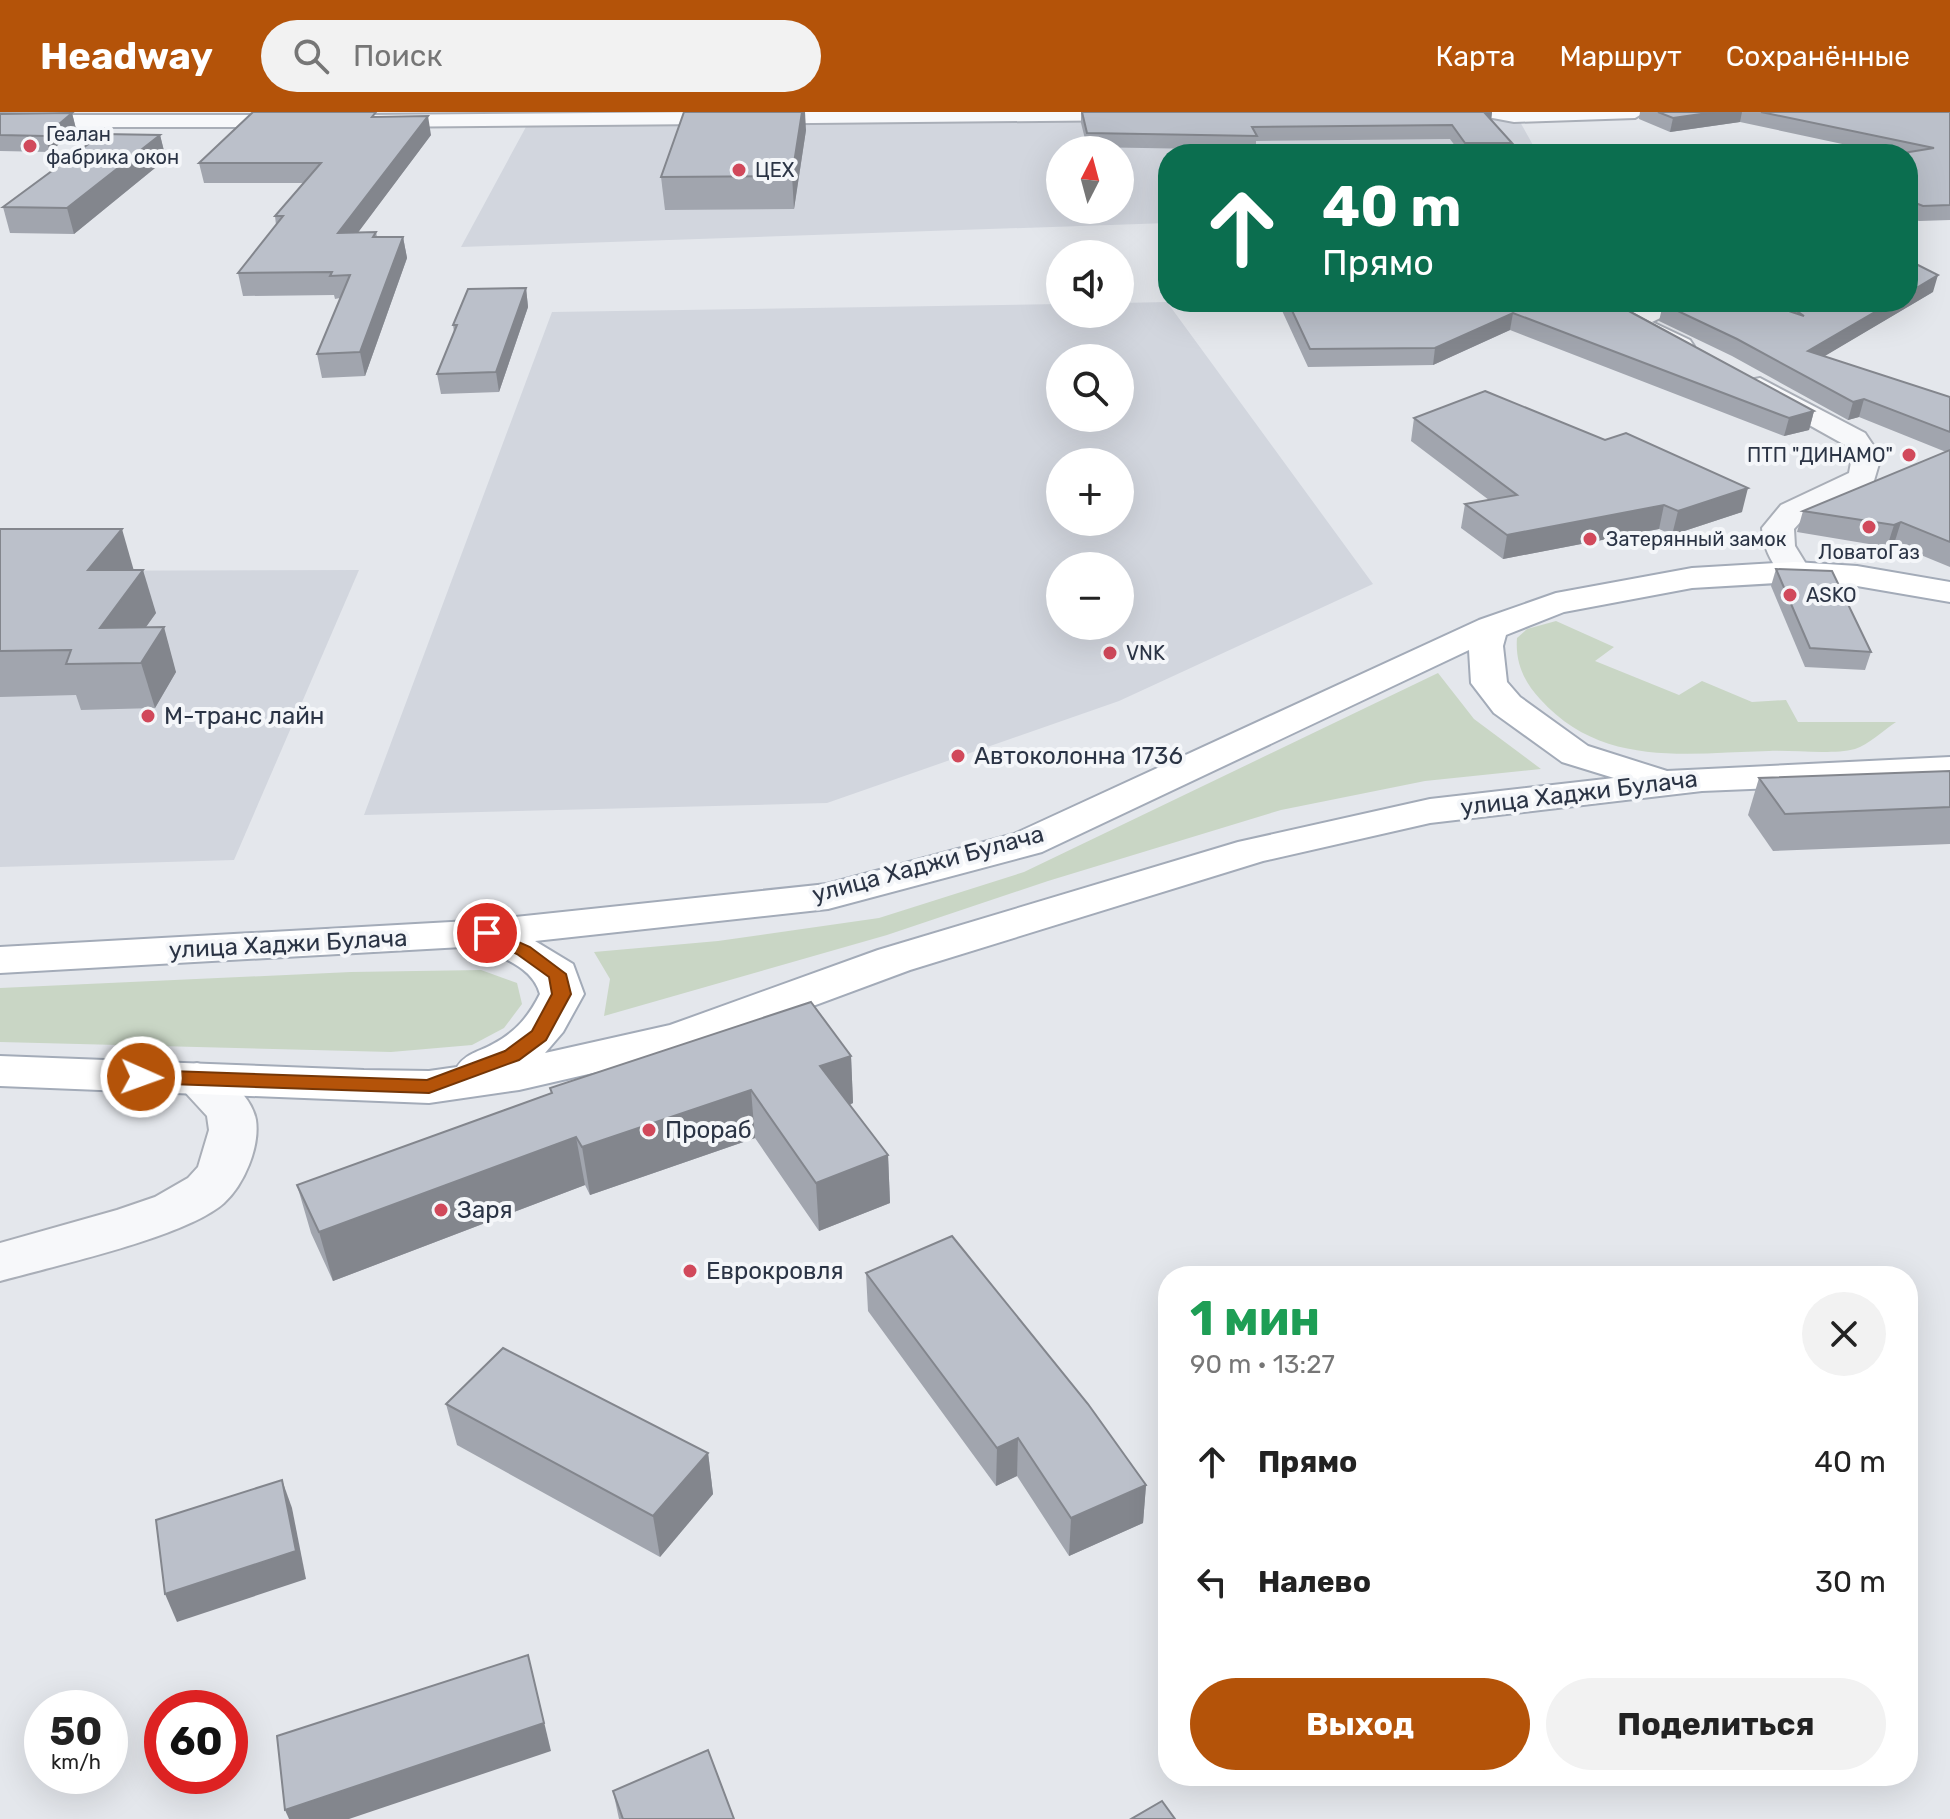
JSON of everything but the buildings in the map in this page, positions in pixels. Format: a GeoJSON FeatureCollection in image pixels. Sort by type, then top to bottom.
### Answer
{"type":"FeatureCollection","features":[{"type":"Feature","properties":{"kind":"main road","name":"улица Хаджи Булача"},"geometry":{"type":"LineString","coordinates":[[0,960],[487,933],[828,896],[1028,843],[1491,627],[1556,603],[1692,578],[1795,572],[1857,576],[1950,592]]}},
{"type":"Feature","properties":{"kind":"main road"},"geometry":{"type":"LineString","coordinates":[[1491,627],[1486,646],[1489,683],[1507,705],[1545,735],[1575,754],[1651,777],[1702,779]]}},
{"type":"Feature","properties":{"kind":"main road","name":"улица Хаджи Булача"},"geometry":{"type":"LineString","coordinates":[[0,1071],[429,1087],[519,1074],[681,1038],[894,960],[1252,851],[1430,811],[1702,779],[1950,769]]}},
{"type":"Feature","properties":{"kind":"main road"},"geometry":{"type":"LineString","coordinates":[[429,1087],[512,1055],[539,1035],[562,994],[557,974],[523,951],[487,933]]}},
{"type":"Feature","properties":{"kind":"street"},"geometry":{"type":"LineString","coordinates":[[1491,112],[1514,116],[1635,112]]}},
{"type":"Feature","properties":{"kind":"street"},"geometry":{"type":"LineString","coordinates":[[355,121],[494,116],[1166,114]]}},
{"type":"Feature","properties":{"kind":"street"},"geometry":{"type":"LineString","coordinates":[[0,121],[324,121]]}},
{"type":"Feature","properties":{"kind":"street"},"geometry":{"type":"LineString","coordinates":[[1652,312],[1639,318],[1637,324],[1722,366],[1855,439],[1865,448],[1869,462],[1862,478],[1792,512],[1778,528],[1779,546],[1795,572]]}},
{"type":"Feature","properties":{"kind":"street"},"geometry":{"type":"LineString","coordinates":[[0,1262],[130,1225],[173,1210],[206,1191],[221,1173],[233,1130],[230,1111],[197,1079]]}},
{"type":"Feature","properties":{"kind":"shaded area"},"geometry":{"type":"Polygon","coordinates":[[[1472,112],[1519,120],[1532,144],[1158,144],[1158,223],[461,247],[527,125],[1472,112]]]}},
{"type":"Feature","properties":{"kind":"shaded area"},"geometry":{"type":"Polygon","coordinates":[[[1158,302],[1158,312],[1174,312],[1373,584],[1119,701],[827,803],[364,815],[552,312],[1046,304],[1046,328],[1134,328],[1134,303],[1158,302]]]}},
{"type":"Feature","properties":{"kind":"shaded area","name":"М-транс лайн"},"geometry":{"type":"Polygon","coordinates":[[[359,570],[234,860],[0,867],[0,571],[359,570]]]}},
{"type":"Feature","properties":{"kind":"green space"},"geometry":{"type":"Polygon","coordinates":[[[1556,621],[1614,647],[1595,661],[1679,695],[1702,681],[1752,702],[1786,700],[1798,722],[1896,722],[1860,747],[1835,752],[1676,754],[1618,746],[1590,737],[1564,721],[1540,699],[1525,679],[1519,663],[1517,638],[1527,629],[1556,621]]]}},
{"type":"Feature","properties":{"kind":"green space"},"geometry":{"type":"Polygon","coordinates":[[[1438,673],[1474,719],[1541,769],[1425,781],[1281,810],[1048,881],[887,935],[604,1016],[610,979],[594,952],[718,941],[879,918],[1024,872],[1438,673]]]}},
{"type":"Feature","properties":{"kind":"green space"},"geometry":{"type":"Polygon","coordinates":[[[481,970],[517,983],[522,1004],[504,1028],[472,1045],[391,1052],[0,1042],[0,988],[351,972],[481,970]]]}},
{"type":"Feature","properties":{"kind":"place","name":"Геалан фабрика окон"},"geometry":{"type":"Point","coordinates":[30,146]}},
{"type":"Feature","properties":{"kind":"place","name":"ЦЕХ"},"geometry":{"type":"Point","coordinates":[739,170]}},
{"type":"Feature","properties":{"kind":"place","name":"ПТП \"ДИНАМО\""},"geometry":{"type":"Point","coordinates":[1909,455]}},
{"type":"Feature","properties":{"kind":"place","name":"ЛоватоГаз"},"geometry":{"type":"Point","coordinates":[1869,527]}},
{"type":"Feature","properties":{"kind":"place","name":"Затерянный замок"},"geometry":{"type":"Point","coordinates":[1590,539]}},
{"type":"Feature","properties":{"kind":"place","name":"ASKO"},"geometry":{"type":"Point","coordinates":[1790,595]}},
{"type":"Feature","properties":{"kind":"place","name":"VNK"},"geometry":{"type":"Point","coordinates":[1110,653]}},
{"type":"Feature","properties":{"kind":"place","name":"М-транс лайн"},"geometry":{"type":"Point","coordinates":[148,716]}},
{"type":"Feature","properties":{"kind":"place","name":"Автоколонна 1736"},"geometry":{"type":"Point","coordinates":[958,756]}},
{"type":"Feature","properties":{"kind":"place","name":"Прораб"},"geometry":{"type":"Point","coordinates":[649,1130]}},
{"type":"Feature","properties":{"kind":"place","name":"Заря"},"geometry":{"type":"Point","coordinates":[441,1210]}},
{"type":"Feature","properties":{"kind":"place","name":"Еврокровля"},"geometry":{"type":"Point","coordinates":[690,1271]}},
{"type":"Feature","properties":{"kind":"route"},"geometry":{"type":"LineString","coordinates":[[141,1077],[429,1087],[512,1055],[539,1035],[562,994],[557,974],[541,961],[487,933]]}}]}
